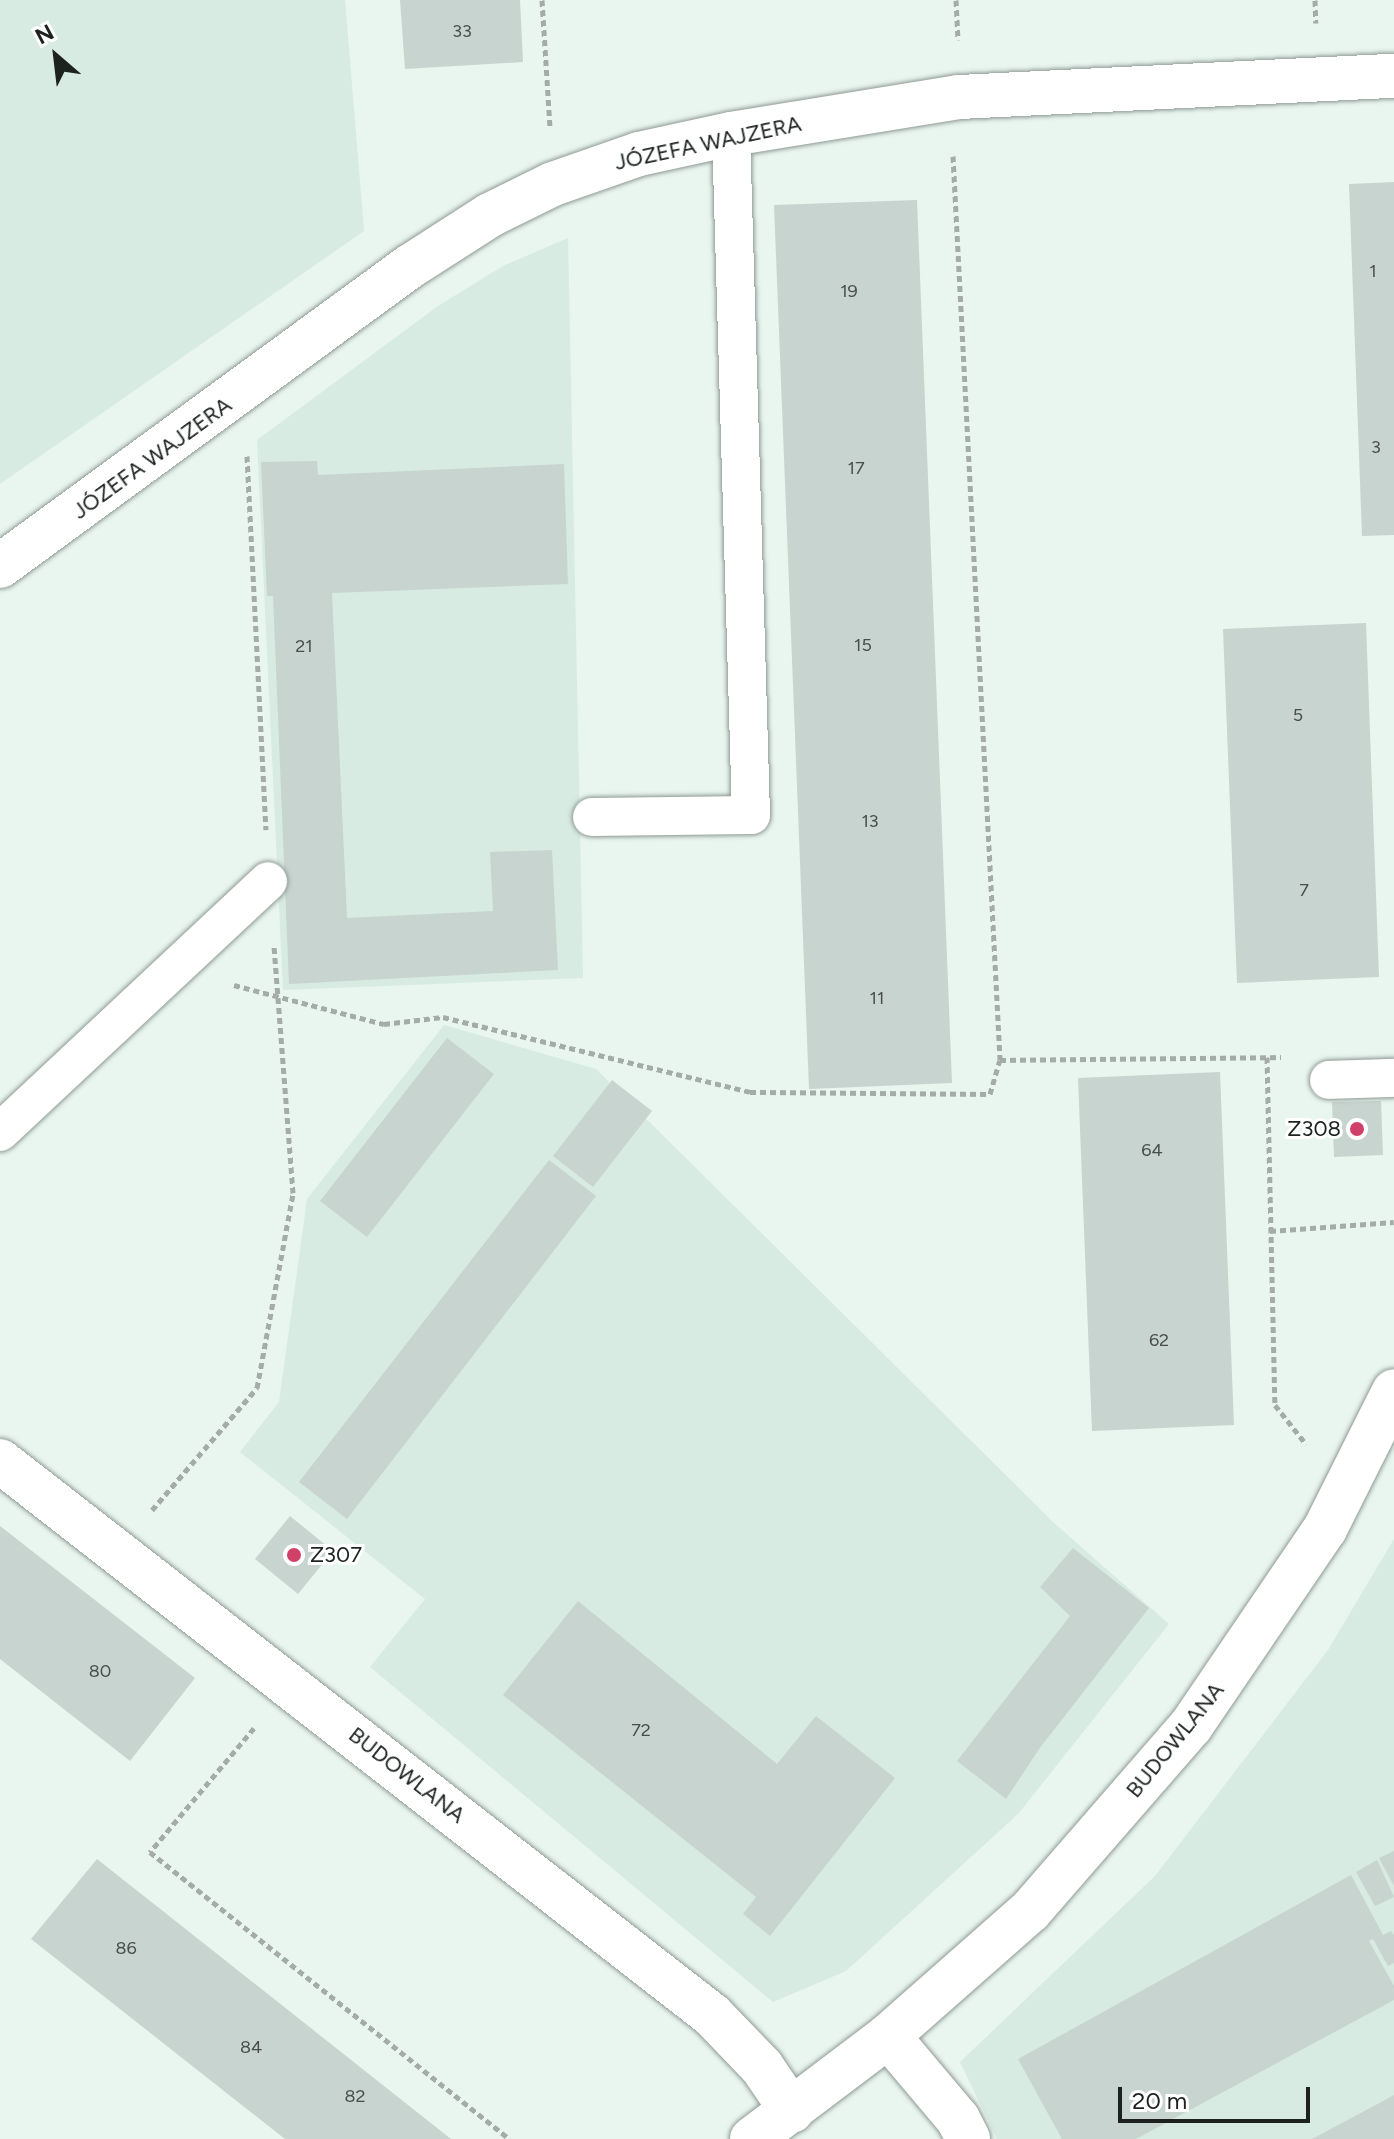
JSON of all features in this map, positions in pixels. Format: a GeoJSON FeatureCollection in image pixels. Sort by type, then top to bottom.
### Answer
{"type":"FeatureCollection","features":[{"type":"Feature","properties":{"kind":"street","name":"JÓZEFA WAJZERA"},"geometry":{"type":"LineString","coordinates":[[0,566],[221,409],[409,267],[490,215],[553,184],[639,154],[731,134],[959,97],[1394,76]]}},
{"type":"Feature","properties":{"kind":"street","name":"BUDOWLANA"},"geometry":{"type":"LineString","coordinates":[[752,2139],[888,2036],[1030,1911],[1191,1726],[1325,1529],[1394,1391]]}},
{"type":"Feature","properties":{"kind":"street","name":"BUDOWLANA"},"geometry":{"type":"LineString","coordinates":[[0,1461],[291,1684],[712,2015],[762,2067],[792,2111]]}},
{"type":"Feature","properties":{"kind":"street"},"geometry":{"type":"LineString","coordinates":[[888,2036],[958,2119],[968,2139]]}},
{"type":"Feature","properties":{"kind":"lane"},"geometry":{"type":"LineString","coordinates":[[592,817],[751,815],[731,134]]}},
{"type":"Feature","properties":{"kind":"lane"},"geometry":{"type":"LineString","coordinates":[[0,1132],[268,881]]}},
{"type":"Feature","properties":{"kind":"lane"},"geometry":{"type":"LineString","coordinates":[[1329,1080],[1394,1078]]}},
{"type":"Feature","properties":{"kind":"path"},"geometry":{"type":"LineString","coordinates":[[542,0],[553,184]]}},
{"type":"Feature","properties":{"kind":"path"},"geometry":{"type":"LineString","coordinates":[[956,0],[959,46]]}},
{"type":"Feature","properties":{"kind":"path"},"geometry":{"type":"LineString","coordinates":[[1315,0],[1316,34]]}},
{"type":"Feature","properties":{"kind":"path"},"geometry":{"type":"LineString","coordinates":[[171,971],[279,995],[384,1024],[443,1017],[750,1092],[990,1094],[1000,1060],[953,152]]}},
{"type":"Feature","properties":{"kind":"path"},"geometry":{"type":"LineString","coordinates":[[116,1551],[257,1388],[293,1193],[268,881],[246,436],[221,409]]}},
{"type":"Feature","properties":{"kind":"path"},"geometry":{"type":"LineString","coordinates":[[1267,1057],[1275,1405],[1343,1493]]}},
{"type":"Feature","properties":{"kind":"path"},"geometry":{"type":"LineString","coordinates":[[1000,1060],[1299,1057]]}},
{"type":"Feature","properties":{"kind":"path"},"geometry":{"type":"LineString","coordinates":[[1270,1231],[1394,1222]]}},
{"type":"Feature","properties":{"kind":"path"},"geometry":{"type":"LineString","coordinates":[[291,1684],[150,1852],[509,2139]]}},
{"type":"Feature","properties":{"kind":"shaded area"},"geometry":{"type":"Polygon","coordinates":[[[0,0],[345,0],[364,231],[0,484],[0,0]]]}},
{"type":"Feature","properties":{"kind":"shaded area"},"geometry":{"type":"Polygon","coordinates":[[[568,238],[583,978],[283,990],[257,440],[438,306],[503,266],[568,238]]]}},
{"type":"Feature","properties":{"kind":"shaded area"},"geometry":{"type":"Polygon","coordinates":[[[444,1025],[596,1069],[1054,1523],[1169,1624],[1018,1814],[846,1971],[773,2002],[370,1667],[425,1599],[240,1452],[279,1402],[307,1199],[444,1025]]]}},
{"type":"Feature","properties":{"kind":"shaded area"},"geometry":{"type":"Polygon","coordinates":[[[1394,1539],[1394,2139],[997,2139],[960,2062],[1155,1876],[1328,1650],[1394,1539]]]}},
{"type":"Feature","properties":{"kind":"building"},"geometry":{"type":"Polygon","coordinates":[[[400,0],[520,0],[523,62],[405,69],[400,0]]]}},
{"type":"Feature","properties":{"kind":"building"},"geometry":{"type":"Polygon","coordinates":[[[1394,182],[1394,535],[1362,536],[1349,184],[1394,182]]]}},
{"type":"Feature","properties":{"kind":"building"},"geometry":{"type":"Polygon","coordinates":[[[917,200],[952,1083],[809,1089],[774,205],[917,200]]]}},
{"type":"Feature","properties":{"kind":"building"},"geometry":{"type":"Polygon","coordinates":[[[317,461],[318,475],[564,464],[568,584],[332,593],[347,918],[493,911],[490,852],[552,850],[558,970],[289,984],[273,596],[267,596],[261,462],[317,461]]]}},
{"type":"Feature","properties":{"kind":"building"},"geometry":{"type":"Polygon","coordinates":[[[1366,623],[1379,977],[1237,983],[1223,629],[1366,623]]]}},
{"type":"Feature","properties":{"kind":"building"},"geometry":{"type":"Polygon","coordinates":[[[447,1038],[494,1074],[367,1237],[320,1201],[447,1038]]]}},
{"type":"Feature","properties":{"kind":"building"},"geometry":{"type":"Polygon","coordinates":[[[1220,1072],[1234,1425],[1092,1431],[1078,1078],[1220,1072]]]}},
{"type":"Feature","properties":{"kind":"building"},"geometry":{"type":"Polygon","coordinates":[[[612,1080],[652,1111],[593,1187],[553,1156],[612,1080]]]}},
{"type":"Feature","properties":{"kind":"building","name":"Z308"},"geometry":{"type":"Polygon","coordinates":[[[1381,1101],[1383,1155],[1334,1157],[1332,1102],[1381,1101]]]}},
{"type":"Feature","properties":{"kind":"building"},"geometry":{"type":"Polygon","coordinates":[[[549,1160],[596,1196],[347,1519],[299,1482],[549,1160]]]}},
{"type":"Feature","properties":{"kind":"building","name":"Z307"},"geometry":{"type":"Polygon","coordinates":[[[290,1516],[333,1551],[298,1594],[255,1559],[290,1516]]]}},
{"type":"Feature","properties":{"kind":"building"},"geometry":{"type":"Polygon","coordinates":[[[0,1526],[195,1678],[130,1761],[0,1659],[0,1526]]]}},
{"type":"Feature","properties":{"kind":"building"},"geometry":{"type":"Polygon","coordinates":[[[1073,1548],[1149,1608],[1039,1749],[1006,1799],[957,1761],[1070,1616],[1040,1587],[1073,1548]]]}},
{"type":"Feature","properties":{"kind":"building"},"geometry":{"type":"Polygon","coordinates":[[[578,1601],[777,1764],[816,1716],[895,1778],[770,1936],[743,1914],[756,1897],[503,1695],[578,1601]]]}},
{"type":"Feature","properties":{"kind":"building"},"geometry":{"type":"Polygon","coordinates":[[[1394,1851],[1394,1886],[1379,1858],[1394,1851]]]}},
{"type":"Feature","properties":{"kind":"building"},"geometry":{"type":"Polygon","coordinates":[[[97,1859],[451,2139],[285,2139],[31,1939],[97,1859]]]}},
{"type":"Feature","properties":{"kind":"building"},"geometry":{"type":"Polygon","coordinates":[[[1377,1860],[1394,1897],[1375,1906],[1356,1872],[1377,1860]]]}},
{"type":"Feature","properties":{"kind":"building"},"geometry":{"type":"Polygon","coordinates":[[[1351,1875],[1383,1935],[1391,1931],[1394,1935],[1394,1963],[1388,1966],[1373,1939],[1369,1941],[1394,1986],[1394,2000],[1136,2139],[1062,2139],[1018,2059],[1351,1875]]]}},
{"type":"Feature","properties":{"kind":"building"},"geometry":{"type":"Polygon","coordinates":[[[1394,2095],[1394,2139],[1312,2139],[1385,2100],[1394,2095]]]}},
{"type":"Feature","properties":{"kind":"place","name":"Z308"},"geometry":{"type":"Point","coordinates":[1357,1129]}},
{"type":"Feature","properties":{"kind":"place","name":"Z307"},"geometry":{"type":"Point","coordinates":[294,1555]}}]}
